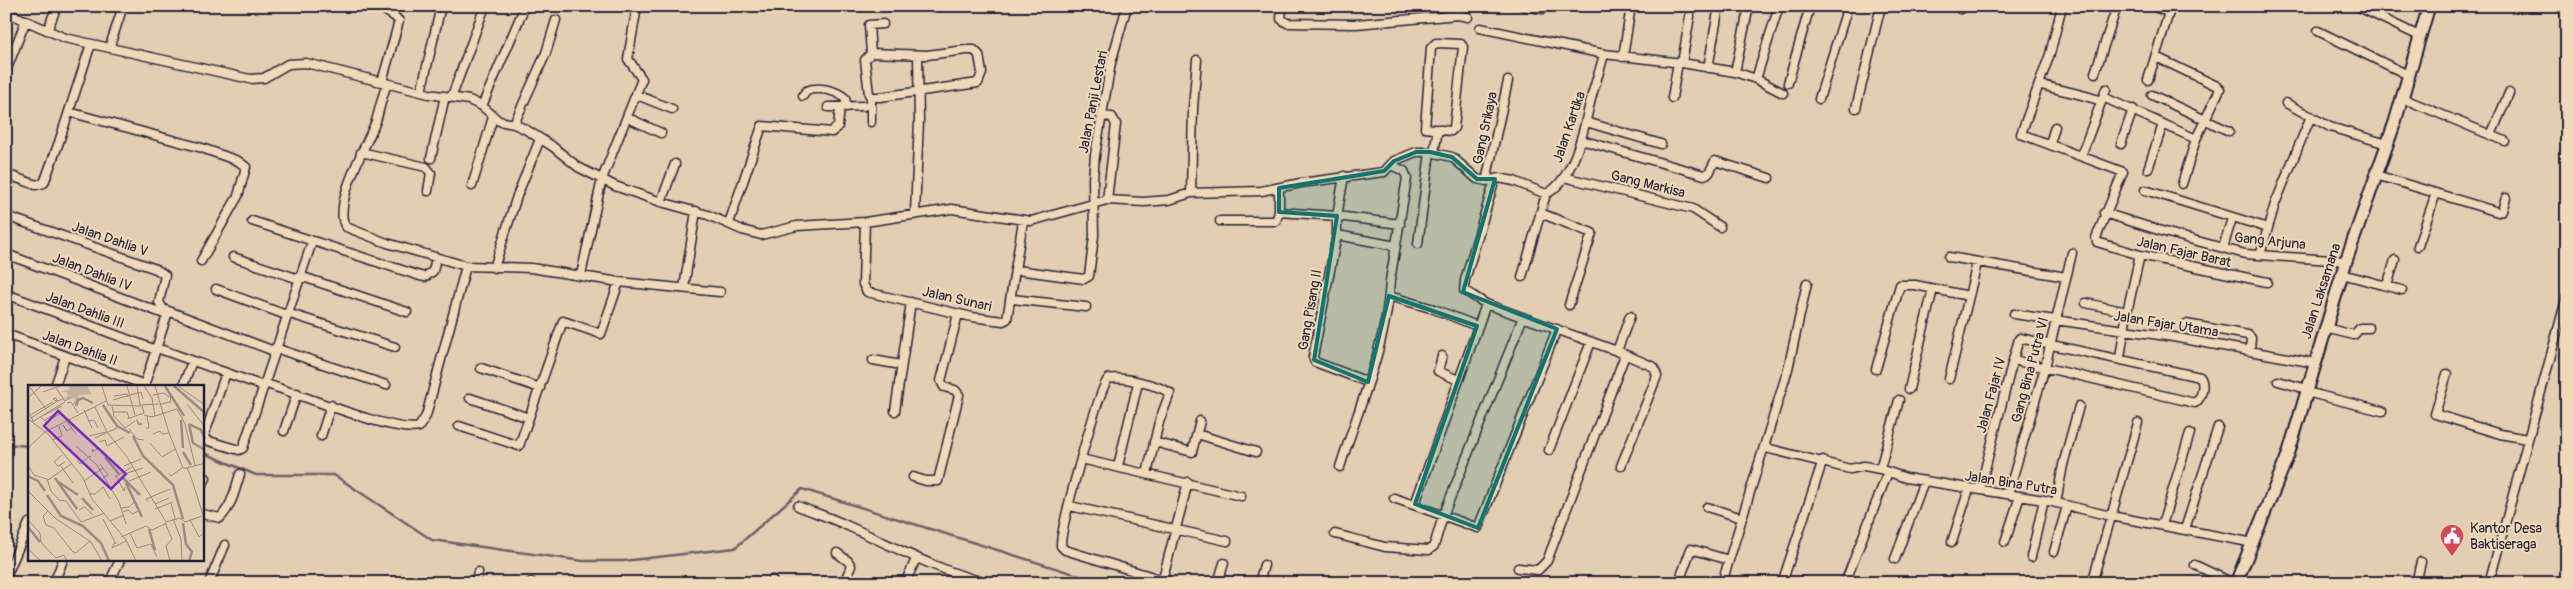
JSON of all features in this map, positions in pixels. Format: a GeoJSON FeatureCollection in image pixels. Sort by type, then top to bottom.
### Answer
{"type":"FeatureCollection","features":[{"type":"Feature","properties":{"kind":"main road","name":"Jalan Laksamana"},"geometry":{"type":"LineString","coordinates":[[2235,583],[2254,543],[2288,455],[2346,261],[2402,98],[2429,6]]}},
{"type":"Feature","properties":{"kind":"street"},"geometry":{"type":"LineString","coordinates":[[48,29],[55,11],[54,6]]}},
{"type":"Feature","properties":{"kind":"street"},"geometry":{"type":"LineString","coordinates":[[110,46],[123,6]]}},
{"type":"Feature","properties":{"kind":"street"},"geometry":{"type":"LineString","coordinates":[[378,6],[399,21],[375,123],[361,152],[348,189],[343,209],[346,227],[436,258],[466,266],[531,268],[619,282],[720,292]]}},
{"type":"Feature","properties":{"kind":"street"},"geometry":{"type":"LineString","coordinates":[[421,92],[441,6]]}},
{"type":"Feature","properties":{"kind":"street"},"geometry":{"type":"LineString","coordinates":[[430,158],[448,96],[485,6]]}},
{"type":"Feature","properties":{"kind":"street"},"geometry":{"type":"LineString","coordinates":[[482,106],[525,6]]}},
{"type":"Feature","properties":{"kind":"street"},"geometry":{"type":"LineString","coordinates":[[582,275],[602,179],[637,95],[642,76],[628,59],[637,6]]}},
{"type":"Feature","properties":{"kind":"street","name":"Jalan Panji Lestari"},"geometry":{"type":"LineString","coordinates":[[1017,270],[1084,279],[1089,276],[1094,236],[1093,169],[1111,62],[1127,6]]}},
{"type":"Feature","properties":{"kind":"street"},"geometry":{"type":"LineString","coordinates":[[1282,6],[1282,20],[1287,23],[1356,24],[1458,16],[1468,17]]}},
{"type":"Feature","properties":{"kind":"street"},"geometry":{"type":"LineString","coordinates":[[1456,6],[1458,16]]}},
{"type":"Feature","properties":{"kind":"street"},"geometry":{"type":"LineString","coordinates":[[1523,6],[1543,9],[1547,6]]}},
{"type":"Feature","properties":{"kind":"street"},"geometry":{"type":"LineString","coordinates":[[1623,57],[1631,6]]}},
{"type":"Feature","properties":{"kind":"street"},"geometry":{"type":"LineString","coordinates":[[1708,68],[1719,6]]}},
{"type":"Feature","properties":{"kind":"street"},"geometry":{"type":"LineString","coordinates":[[1735,72],[1749,6]]}},
{"type":"Feature","properties":{"kind":"street"},"geometry":{"type":"LineString","coordinates":[[1756,79],[1779,6]]}},
{"type":"Feature","properties":{"kind":"street"},"geometry":{"type":"LineString","coordinates":[[1788,83],[1810,6]]}},
{"type":"Feature","properties":{"kind":"street"},"geometry":{"type":"LineString","coordinates":[[1819,100],[1848,6]]}},
{"type":"Feature","properties":{"kind":"street"},"geometry":{"type":"LineString","coordinates":[[1856,108],[1881,6]]}},
{"type":"Feature","properties":{"kind":"street"},"geometry":{"type":"LineString","coordinates":[[2062,6],[2039,84],[2021,134],[2120,170],[2123,174],[2104,213],[2223,248]]}},
{"type":"Feature","properties":{"kind":"street"},"geometry":{"type":"LineString","coordinates":[[2095,73],[2117,6]]}},
{"type":"Feature","properties":{"kind":"street"},"geometry":{"type":"LineString","coordinates":[[2148,80],[2169,9],[2152,6]]}},
{"type":"Feature","properties":{"kind":"street"},"geometry":{"type":"LineString","coordinates":[[2357,6],[2419,36]]}},
{"type":"Feature","properties":{"kind":"street"},"geometry":{"type":"LineString","coordinates":[[6,12],[65,38],[110,46],[250,79],[259,80],[284,66],[296,63],[328,68],[421,92],[469,100],[482,106],[499,121],[514,124],[540,139],[578,166],[602,179],[661,202],[696,211],[729,223],[742,230],[761,235],[813,224],[865,222],[915,213],[952,209],[1023,221],[1107,200],[1144,202],[1169,200],[1191,193],[1261,191],[1344,176],[1384,172],[1392,163],[1416,152],[1432,152],[1452,157],[1472,175],[1486,181],[1495,179],[1514,180],[1546,194],[1522,277]]}},
{"type":"Feature","properties":{"kind":"street"},"geometry":{"type":"LineString","coordinates":[[1672,98],[1690,16]]}},
{"type":"Feature","properties":{"kind":"street"},"geometry":{"type":"LineString","coordinates":[[6,71],[26,20]]}},
{"type":"Feature","properties":{"kind":"street"},"geometry":{"type":"LineString","coordinates":[[514,124],[546,53],[556,20]]}},
{"type":"Feature","properties":{"kind":"street"},"geometry":{"type":"LineString","coordinates":[[871,53],[869,25],[882,24]]}},
{"type":"Feature","properties":{"kind":"street"},"geometry":{"type":"LineString","coordinates":[[1480,28],[1604,54],[1735,72],[1756,79],[1783,93]]}},
{"type":"Feature","properties":{"kind":"street"},"geometry":{"type":"LineString","coordinates":[[2318,31],[2408,75]]}},
{"type":"Feature","properties":{"kind":"street"},"geometry":{"type":"LineString","coordinates":[[1436,43],[1460,44],[1463,48],[1454,128],[1451,131],[1438,129],[1425,128],[1424,124],[1431,48],[1436,43]]}},
{"type":"Feature","properties":{"kind":"street"},"geometry":{"type":"LineString","coordinates":[[6,174],[36,185],[44,183],[70,112],[91,44]]}},
{"type":"Feature","properties":{"kind":"street"},"geometry":{"type":"LineString","coordinates":[[871,97],[978,82],[982,73],[980,55],[974,50],[918,55],[871,53],[864,60],[867,90],[871,97],[871,122]]}},
{"type":"Feature","properties":{"kind":"street","name":"Jalan Kartika"},"geometry":{"type":"LineString","coordinates":[[1546,194],[1555,189],[1564,177],[1581,140],[1604,54]]}},
{"type":"Feature","properties":{"kind":"street"},"geometry":{"type":"LineString","coordinates":[[915,213],[919,90],[918,55]]}},
{"type":"Feature","properties":{"kind":"street"},"geometry":{"type":"LineString","coordinates":[[2156,57],[2219,88],[2220,92],[2196,139],[2182,184]]}},
{"type":"Feature","properties":{"kind":"street"},"geometry":{"type":"LineString","coordinates":[[1191,193],[1193,108],[1197,60]]}},
{"type":"Feature","properties":{"kind":"street","name":"Gang Srikaya"},"geometry":{"type":"LineString","coordinates":[[1486,181],[1508,81]]}},
{"type":"Feature","properties":{"kind":"street"},"geometry":{"type":"LineString","coordinates":[[2039,84],[2064,92],[2075,91],[2103,96],[2196,139]]}},
{"type":"Feature","properties":{"kind":"street"},"geometry":{"type":"LineString","coordinates":[[729,223],[761,128],[766,125],[832,132],[838,126],[845,98],[833,91],[811,88],[806,90],[803,96]]}},
{"type":"Feature","properties":{"kind":"street"},"geometry":{"type":"LineString","coordinates":[[2491,135],[2509,93]]}},
{"type":"Feature","properties":{"kind":"street"},"geometry":{"type":"LineString","coordinates":[[637,95],[672,109]]}},
{"type":"Feature","properties":{"kind":"street"},"geometry":{"type":"LineString","coordinates":[[2081,156],[2103,96]]}},
{"type":"Feature","properties":{"kind":"street"},"geometry":{"type":"LineString","coordinates":[[2152,96],[2229,130]]}},
{"type":"Feature","properties":{"kind":"street"},"geometry":{"type":"LineString","coordinates":[[2402,98],[2504,141]]}},
{"type":"Feature","properties":{"kind":"street"},"geometry":{"type":"LineString","coordinates":[[2286,103],[2330,127],[2387,144]]}},
{"type":"Feature","properties":{"kind":"street"},"geometry":{"type":"LineString","coordinates":[[828,107],[864,106]]}},
{"type":"Feature","properties":{"kind":"street"},"geometry":{"type":"LineString","coordinates":[[2121,144],[2133,109]]}},
{"type":"Feature","properties":{"kind":"street"},"geometry":{"type":"LineString","coordinates":[[70,112],[202,148],[238,161],[246,167],[238,196],[201,261]]}},
{"type":"Feature","properties":{"kind":"street"},"geometry":{"type":"LineString","coordinates":[[1102,116],[1112,117],[1116,124],[1107,200]]}},
{"type":"Feature","properties":{"kind":"street"},"geometry":{"type":"LineString","coordinates":[[2260,255],[2275,204],[2311,116]]}},
{"type":"Feature","properties":{"kind":"street"},"geometry":{"type":"LineString","coordinates":[[472,186],[493,117]]}},
{"type":"Feature","properties":{"kind":"street"},"geometry":{"type":"LineString","coordinates":[[628,118],[661,132]]}},
{"type":"Feature","properties":{"kind":"street"},"geometry":{"type":"LineString","coordinates":[[1586,122],[1661,144]]}},
{"type":"Feature","properties":{"kind":"street"},"geometry":{"type":"LineString","coordinates":[[2148,169],[2162,124]]}},
{"type":"Feature","properties":{"kind":"street"},"geometry":{"type":"LineString","coordinates":[[2050,144],[2055,127]]}},
{"type":"Feature","properties":{"kind":"street"},"geometry":{"type":"LineString","coordinates":[[1418,244],[1432,152],[1438,129]]}},
{"type":"Feature","properties":{"kind":"street"},"geometry":{"type":"LineString","coordinates":[[494,268],[518,196],[540,139]]}},
{"type":"Feature","properties":{"kind":"street"},"geometry":{"type":"LineString","coordinates":[[1581,140],[1704,175],[1709,173],[1716,161],[1768,178]]}},
{"type":"Feature","properties":{"kind":"street"},"geometry":{"type":"LineString","coordinates":[[361,152],[426,167],[431,173],[428,191]]}},
{"type":"Feature","properties":{"kind":"street"},"geometry":{"type":"LineString","coordinates":[[1340,467],[1376,359],[1389,296],[1407,178],[1404,171],[1392,163]]}},
{"type":"Feature","properties":{"kind":"street"},"geometry":{"type":"LineString","coordinates":[[661,202],[675,164]]}},
{"type":"Feature","properties":{"kind":"street"},"geometry":{"type":"LineString","coordinates":[[1344,176],[1337,216],[1336,235],[1396,246]]}},
{"type":"Feature","properties":{"kind":"street"},"geometry":{"type":"LineString","coordinates":[[2376,176],[2498,212],[2502,210],[2506,198]]}},
{"type":"Feature","properties":{"kind":"street","name":"Gang Markisa"},"geometry":{"type":"LineString","coordinates":[[1564,177],[1693,209],[1720,227]]}},
{"type":"Feature","properties":{"kind":"street"},"geometry":{"type":"LineString","coordinates":[[1495,179],[1464,286],[1467,293],[1486,304],[1617,351],[1654,367],[1658,376],[1621,466]]}},
{"type":"Feature","properties":{"kind":"street"},"geometry":{"type":"LineString","coordinates":[[1220,221],[1276,221],[1279,212],[1279,188]]}},
{"type":"Feature","properties":{"kind":"street","name":"Gang Arjuna"},"geometry":{"type":"LineString","coordinates":[[2145,190],[2232,218],[2223,248],[2260,255],[2346,261]]}},
{"type":"Feature","properties":{"kind":"street"},"geometry":{"type":"LineString","coordinates":[[2418,246],[2436,193]]}},
{"type":"Feature","properties":{"kind":"street"},"geometry":{"type":"LineString","coordinates":[[684,288],[696,211]]}},
{"type":"Feature","properties":{"kind":"street"},"geometry":{"type":"LineString","coordinates":[[1279,212],[1337,216],[1400,224]]}},
{"type":"Feature","properties":{"kind":"street","name":"Jalan Fajar Barat"},"geometry":{"type":"LineString","coordinates":[[2104,213],[2096,238],[2097,242],[2140,255],[2267,282]]}},
{"type":"Feature","properties":{"kind":"street"},"geometry":{"type":"LineString","coordinates":[[1540,214],[1592,232],[1569,305]]}},
{"type":"Feature","properties":{"kind":"street","name":"Jalan Dahlia V"},"geometry":{"type":"LineString","coordinates":[[6,216],[162,272],[165,275],[166,281],[159,302],[168,314]]}},
{"type":"Feature","properties":{"kind":"street"},"geometry":{"type":"LineString","coordinates":[[2232,218],[2268,228]]}},
{"type":"Feature","properties":{"kind":"street"},"geometry":{"type":"LineString","coordinates":[[252,221],[312,242],[349,251],[420,276],[425,277],[432,271],[436,258]]}},
{"type":"Feature","properties":{"kind":"street","name":"Jalan Sunari"},"geometry":{"type":"LineString","coordinates":[[865,222],[864,289],[868,293],[958,314],[1005,321],[1012,300],[1023,221]]}},
{"type":"Feature","properties":{"kind":"street","name":"Gang Pisang II"},"geometry":{"type":"LineString","coordinates":[[1336,235],[1314,360],[1324,367],[1368,382]]}},
{"type":"Feature","properties":{"kind":"street"},"geometry":{"type":"LineString","coordinates":[[204,439],[242,450],[312,242]]}},
{"type":"Feature","properties":{"kind":"street","name":"Gang Bina Putra VI"},"geometry":{"type":"LineString","coordinates":[[2008,494],[2046,367],[2072,253]]}},
{"type":"Feature","properties":{"kind":"street","name":"Jalan Dahlia IV"},"geometry":{"type":"LineString","coordinates":[[6,254],[168,314],[386,384]]}},
{"type":"Feature","properties":{"kind":"street"},"geometry":{"type":"LineString","coordinates":[[2120,358],[2127,312],[2140,255]]}},
{"type":"Feature","properties":{"kind":"street"},"geometry":{"type":"LineString","coordinates":[[234,257],[407,312]]}},
{"type":"Feature","properties":{"kind":"street"},"geometry":{"type":"LineString","coordinates":[[1949,258],[2066,277]]}},
{"type":"Feature","properties":{"kind":"street"},"geometry":{"type":"LineString","coordinates":[[2387,286],[2396,260]]}},
{"type":"Feature","properties":{"kind":"street"},"geometry":{"type":"LineString","coordinates":[[1949,379],[1977,263]]}},
{"type":"Feature","properties":{"kind":"street","name":"Jalan Dahlia III"},"geometry":{"type":"LineString","coordinates":[[6,294],[226,373],[263,385],[297,393],[381,423],[410,429],[419,427],[426,416],[466,266]]}},
{"type":"Feature","properties":{"kind":"street"},"geometry":{"type":"LineString","coordinates":[[2342,274],[2402,290]]}},
{"type":"Feature","properties":{"kind":"street"},"geometry":{"type":"LineString","coordinates":[[459,426],[519,446],[563,321],[601,334],[619,282]]}},
{"type":"Feature","properties":{"kind":"street"},"geometry":{"type":"LineString","coordinates":[[1722,583],[1766,448],[1788,369],[1807,283]]}},
{"type":"Feature","properties":{"kind":"street"},"geometry":{"type":"LineString","coordinates":[[1876,369],[1900,286],[1933,289],[1969,296]]}},
{"type":"Feature","properties":{"kind":"street"},"geometry":{"type":"LineString","coordinates":[[216,289],[287,314],[395,347]]}},
{"type":"Feature","properties":{"kind":"street"},"geometry":{"type":"LineString","coordinates":[[1909,389],[1933,289]]}},
{"type":"Feature","properties":{"kind":"street"},"geometry":{"type":"LineString","coordinates":[[1389,296],[1477,326]]}},
{"type":"Feature","properties":{"kind":"street"},"geometry":{"type":"LineString","coordinates":[[2489,583],[2567,296]]}},
{"type":"Feature","properties":{"kind":"street"},"geometry":{"type":"LineString","coordinates":[[1012,300],[1086,307]]}},
{"type":"Feature","properties":{"kind":"street"},"geometry":{"type":"LineString","coordinates":[[895,411],[911,302]]}},
{"type":"Feature","properties":{"kind":"street"},"geometry":{"type":"LineString","coordinates":[[2086,303],[2127,312]]}},
{"type":"Feature","properties":{"kind":"street"},"geometry":{"type":"LineString","coordinates":[[1415,504],[1486,304]]}},
{"type":"Feature","properties":{"kind":"street"},"geometry":{"type":"LineString","coordinates":[[147,385],[156,349],[168,314]]}},
{"type":"Feature","properties":{"kind":"street"},"geometry":{"type":"LineString","coordinates":[[912,477],[926,481],[938,481],[944,463],[959,395],[955,390],[944,387],[941,381],[958,314]]}},
{"type":"Feature","properties":{"kind":"street","name":"Jalan Fajar Utama"},"geometry":{"type":"LineString","coordinates":[[2014,314],[2125,330],[2315,362]]}},
{"type":"Feature","properties":{"kind":"street"},"geometry":{"type":"LineString","coordinates":[[1617,351],[1630,316]]}},
{"type":"Feature","properties":{"kind":"street"},"geometry":{"type":"LineString","coordinates":[[1335,534],[1385,547],[1429,550],[1434,546],[1443,516],[1523,318]]}},
{"type":"Feature","properties":{"kind":"street"},"geometry":{"type":"LineString","coordinates":[[2186,324],[2248,335],[2251,338],[2250,350]]}},
{"type":"Feature","properties":{"kind":"street"},"geometry":{"type":"LineString","coordinates":[[2325,328],[2354,335],[2360,328],[2369,328]]}},
{"type":"Feature","properties":{"kind":"street"},"geometry":{"type":"LineString","coordinates":[[1394,498],[1415,504],[1475,529],[1481,525],[1557,329]]}},
{"type":"Feature","properties":{"kind":"street","name":"Jalan Dahlia II"},"geometry":{"type":"LineString","coordinates":[[6,334],[65,357],[147,385]]}},
{"type":"Feature","properties":{"kind":"street","name":"Jalan Fajar IV"},"geometry":{"type":"LineString","coordinates":[[1980,489],[2013,360],[2021,338],[2051,344]]}},
{"type":"Feature","properties":{"kind":"street"},"geometry":{"type":"LineString","coordinates":[[1549,450],[1591,342]]}},
{"type":"Feature","properties":{"kind":"street"},"geometry":{"type":"LineString","coordinates":[[2013,360],[2195,403],[2199,400],[2203,384],[2200,377],[2051,344]]}},
{"type":"Feature","properties":{"kind":"street"},"geometry":{"type":"LineString","coordinates":[[1518,568],[1538,570],[1547,561],[1625,355]]}},
{"type":"Feature","properties":{"kind":"street"},"geometry":{"type":"LineString","coordinates":[[1442,356],[1438,371],[1458,380]]}},
{"type":"Feature","properties":{"kind":"street"},"geometry":{"type":"LineString","coordinates":[[55,385],[65,357]]}},
{"type":"Feature","properties":{"kind":"street"},"geometry":{"type":"LineString","coordinates":[[872,360],[901,364]]}},
{"type":"Feature","properties":{"kind":"street"},"geometry":{"type":"LineString","coordinates":[[183,385],[192,361]]}},
{"type":"Feature","properties":{"kind":"street"},"geometry":{"type":"LineString","coordinates":[[481,368],[540,388]]}},
{"type":"Feature","properties":{"kind":"street"},"geometry":{"type":"LineString","coordinates":[[204,436],[226,373]]}},
{"type":"Feature","properties":{"kind":"street"},"geometry":{"type":"LineString","coordinates":[[2447,374],[2434,412],[2437,416],[2527,440]]}},
{"type":"Feature","properties":{"kind":"street"},"geometry":{"type":"LineString","coordinates":[[1147,474],[1154,442],[1170,393],[1138,383],[1111,378],[1106,380],[1082,459],[1061,544],[1063,549],[1173,583]]}},
{"type":"Feature","properties":{"kind":"street"},"geometry":{"type":"LineString","coordinates":[[2278,381],[2382,411]]}},
{"type":"Feature","properties":{"kind":"street"},"geometry":{"type":"LineString","coordinates":[[1118,466],[1138,383]]}},
{"type":"Feature","properties":{"kind":"street"},"geometry":{"type":"LineString","coordinates":[[284,431],[297,393]]}},
{"type":"Feature","properties":{"kind":"street"},"geometry":{"type":"LineString","coordinates":[[470,398],[529,418]]}},
{"type":"Feature","properties":{"kind":"street"},"geometry":{"type":"LineString","coordinates":[[1880,469],[1899,400]]}},
{"type":"Feature","properties":{"kind":"street"},"geometry":{"type":"LineString","coordinates":[[321,436],[331,405]]}},
{"type":"Feature","properties":{"kind":"street"},"geometry":{"type":"LineString","coordinates":[[2056,503],[2063,465],[2080,406]]}},
{"type":"Feature","properties":{"kind":"street"},"geometry":{"type":"LineString","coordinates":[[1154,442],[1192,452],[1200,422]]}},
{"type":"Feature","properties":{"kind":"street"},"geometry":{"type":"LineString","coordinates":[[2092,583],[2138,423]]}},
{"type":"Feature","properties":{"kind":"street"},"geometry":{"type":"LineString","coordinates":[[2185,529],[2218,427]]}},
{"type":"Feature","properties":{"kind":"street"},"geometry":{"type":"LineString","coordinates":[[2162,525],[2190,433]]}},
{"type":"Feature","properties":{"kind":"street"},"geometry":{"type":"LineString","coordinates":[[1197,434],[1256,452]]}},
{"type":"Feature","properties":{"kind":"street","name":"Jalan Bina Putra"},"geometry":{"type":"LineString","coordinates":[[1766,448],[1823,460],[1850,468],[1864,466],[1924,481],[2044,500],[2111,516],[2254,543]]}},
{"type":"Feature","properties":{"kind":"street"},"geometry":{"type":"LineString","coordinates":[[1082,459],[1242,496]]}},
{"type":"Feature","properties":{"kind":"street"},"geometry":{"type":"LineString","coordinates":[[1782,583],[1823,460]]}},
{"type":"Feature","properties":{"kind":"street"},"geometry":{"type":"LineString","coordinates":[[1845,583],[1888,472]]}},
{"type":"Feature","properties":{"kind":"street"},"geometry":{"type":"LineString","coordinates":[[204,515],[215,519],[225,514],[230,505],[240,474]]}},
{"type":"Feature","properties":{"kind":"street"},"geometry":{"type":"LineString","coordinates":[[1895,559],[1924,481]]}},
{"type":"Feature","properties":{"kind":"street"},"geometry":{"type":"LineString","coordinates":[[1163,581],[1188,482]]}},
{"type":"Feature","properties":{"kind":"street"},"geometry":{"type":"LineString","coordinates":[[1952,542],[1969,489]]}},
{"type":"Feature","properties":{"kind":"street"},"geometry":{"type":"LineString","coordinates":[[2005,542],[2020,496]]}},
{"type":"Feature","properties":{"kind":"street"},"geometry":{"type":"LineString","coordinates":[[2031,557],[2044,500]]}},
{"type":"Feature","properties":{"kind":"street"},"geometry":{"type":"LineString","coordinates":[[798,506],[847,525],[916,559],[957,575],[988,583]]}},
{"type":"Feature","properties":{"kind":"street"},"geometry":{"type":"LineString","coordinates":[[1070,506],[1227,541]]}},
{"type":"Feature","properties":{"kind":"street"},"geometry":{"type":"LineString","coordinates":[[2054,552],[2067,506]]}},
{"type":"Feature","properties":{"kind":"street"},"geometry":{"type":"LineString","coordinates":[[1707,507],[1742,518]]}},
{"type":"Feature","properties":{"kind":"street"},"geometry":{"type":"LineString","coordinates":[[6,577],[28,525]]}},
{"type":"Feature","properties":{"kind":"street"},"geometry":{"type":"LineString","coordinates":[[209,583],[225,545]]}},
{"type":"Feature","properties":{"kind":"street"},"geometry":{"type":"LineString","coordinates":[[19,546],[28,548]]}},
{"type":"Feature","properties":{"kind":"street"},"geometry":{"type":"LineString","coordinates":[[1680,578],[1691,549],[1729,560]]}},
{"type":"Feature","properties":{"kind":"street"},"geometry":{"type":"LineString","coordinates":[[837,553],[848,561],[851,566],[844,583]]}},
{"type":"Feature","properties":{"kind":"street"},"geometry":{"type":"LineString","coordinates":[[905,583],[916,559]]}},
{"type":"Feature","properties":{"kind":"street"},"geometry":{"type":"LineString","coordinates":[[54,583],[62,562]]}},
{"type":"Feature","properties":{"kind":"street"},"geometry":{"type":"LineString","coordinates":[[109,583],[119,562]]}},
{"type":"Feature","properties":{"kind":"street"},"geometry":{"type":"LineString","coordinates":[[2416,583],[2421,562]]}},
{"type":"Feature","properties":{"kind":"street"},"geometry":{"type":"LineString","coordinates":[[1218,583],[1224,563]]}},
{"type":"Feature","properties":{"kind":"street"},"geometry":{"type":"LineString","coordinates":[[1260,583],[1264,565]]}},
{"type":"Feature","properties":{"kind":"street"},"geometry":{"type":"LineString","coordinates":[[2195,565],[2235,583]]}},
{"type":"Feature","properties":{"kind":"street"},"geometry":{"type":"LineString","coordinates":[[475,583],[478,572]]}},
{"type":"Feature","properties":{"kind":"street"},"geometry":{"type":"LineString","coordinates":[[2565,583],[2567,577]]}},
{"type":"Feature","properties":{"kind":"highlighted area"},"geometry":{"type":"Polygon","coordinates":[[[1416,152],[1430,152],[1452,157],[1477,179],[1495,179],[1463,292],[1557,329],[1478,528],[1415,504],[1477,326],[1389,296],[1368,382],[1314,360],[1337,216],[1279,212],[1279,188],[1384,171],[1394,161],[1416,152]]]}},
{"type":"Feature","properties":{"kind":"waterway"},"geometry":{"type":"LineString","coordinates":[[6,444],[28,446]]}},
{"type":"Feature","properties":{"kind":"waterway"},"geometry":{"type":"LineString","coordinates":[[204,453],[256,475],[334,475],[432,540],[583,561],[623,561],[735,548],[802,489],[1103,583]]}},
{"type":"Feature","properties":{"kind":"place","name":"Kantor Desa Baktiseraga"},"geometry":{"type":"Point","coordinates":[2452,557]}}]}
